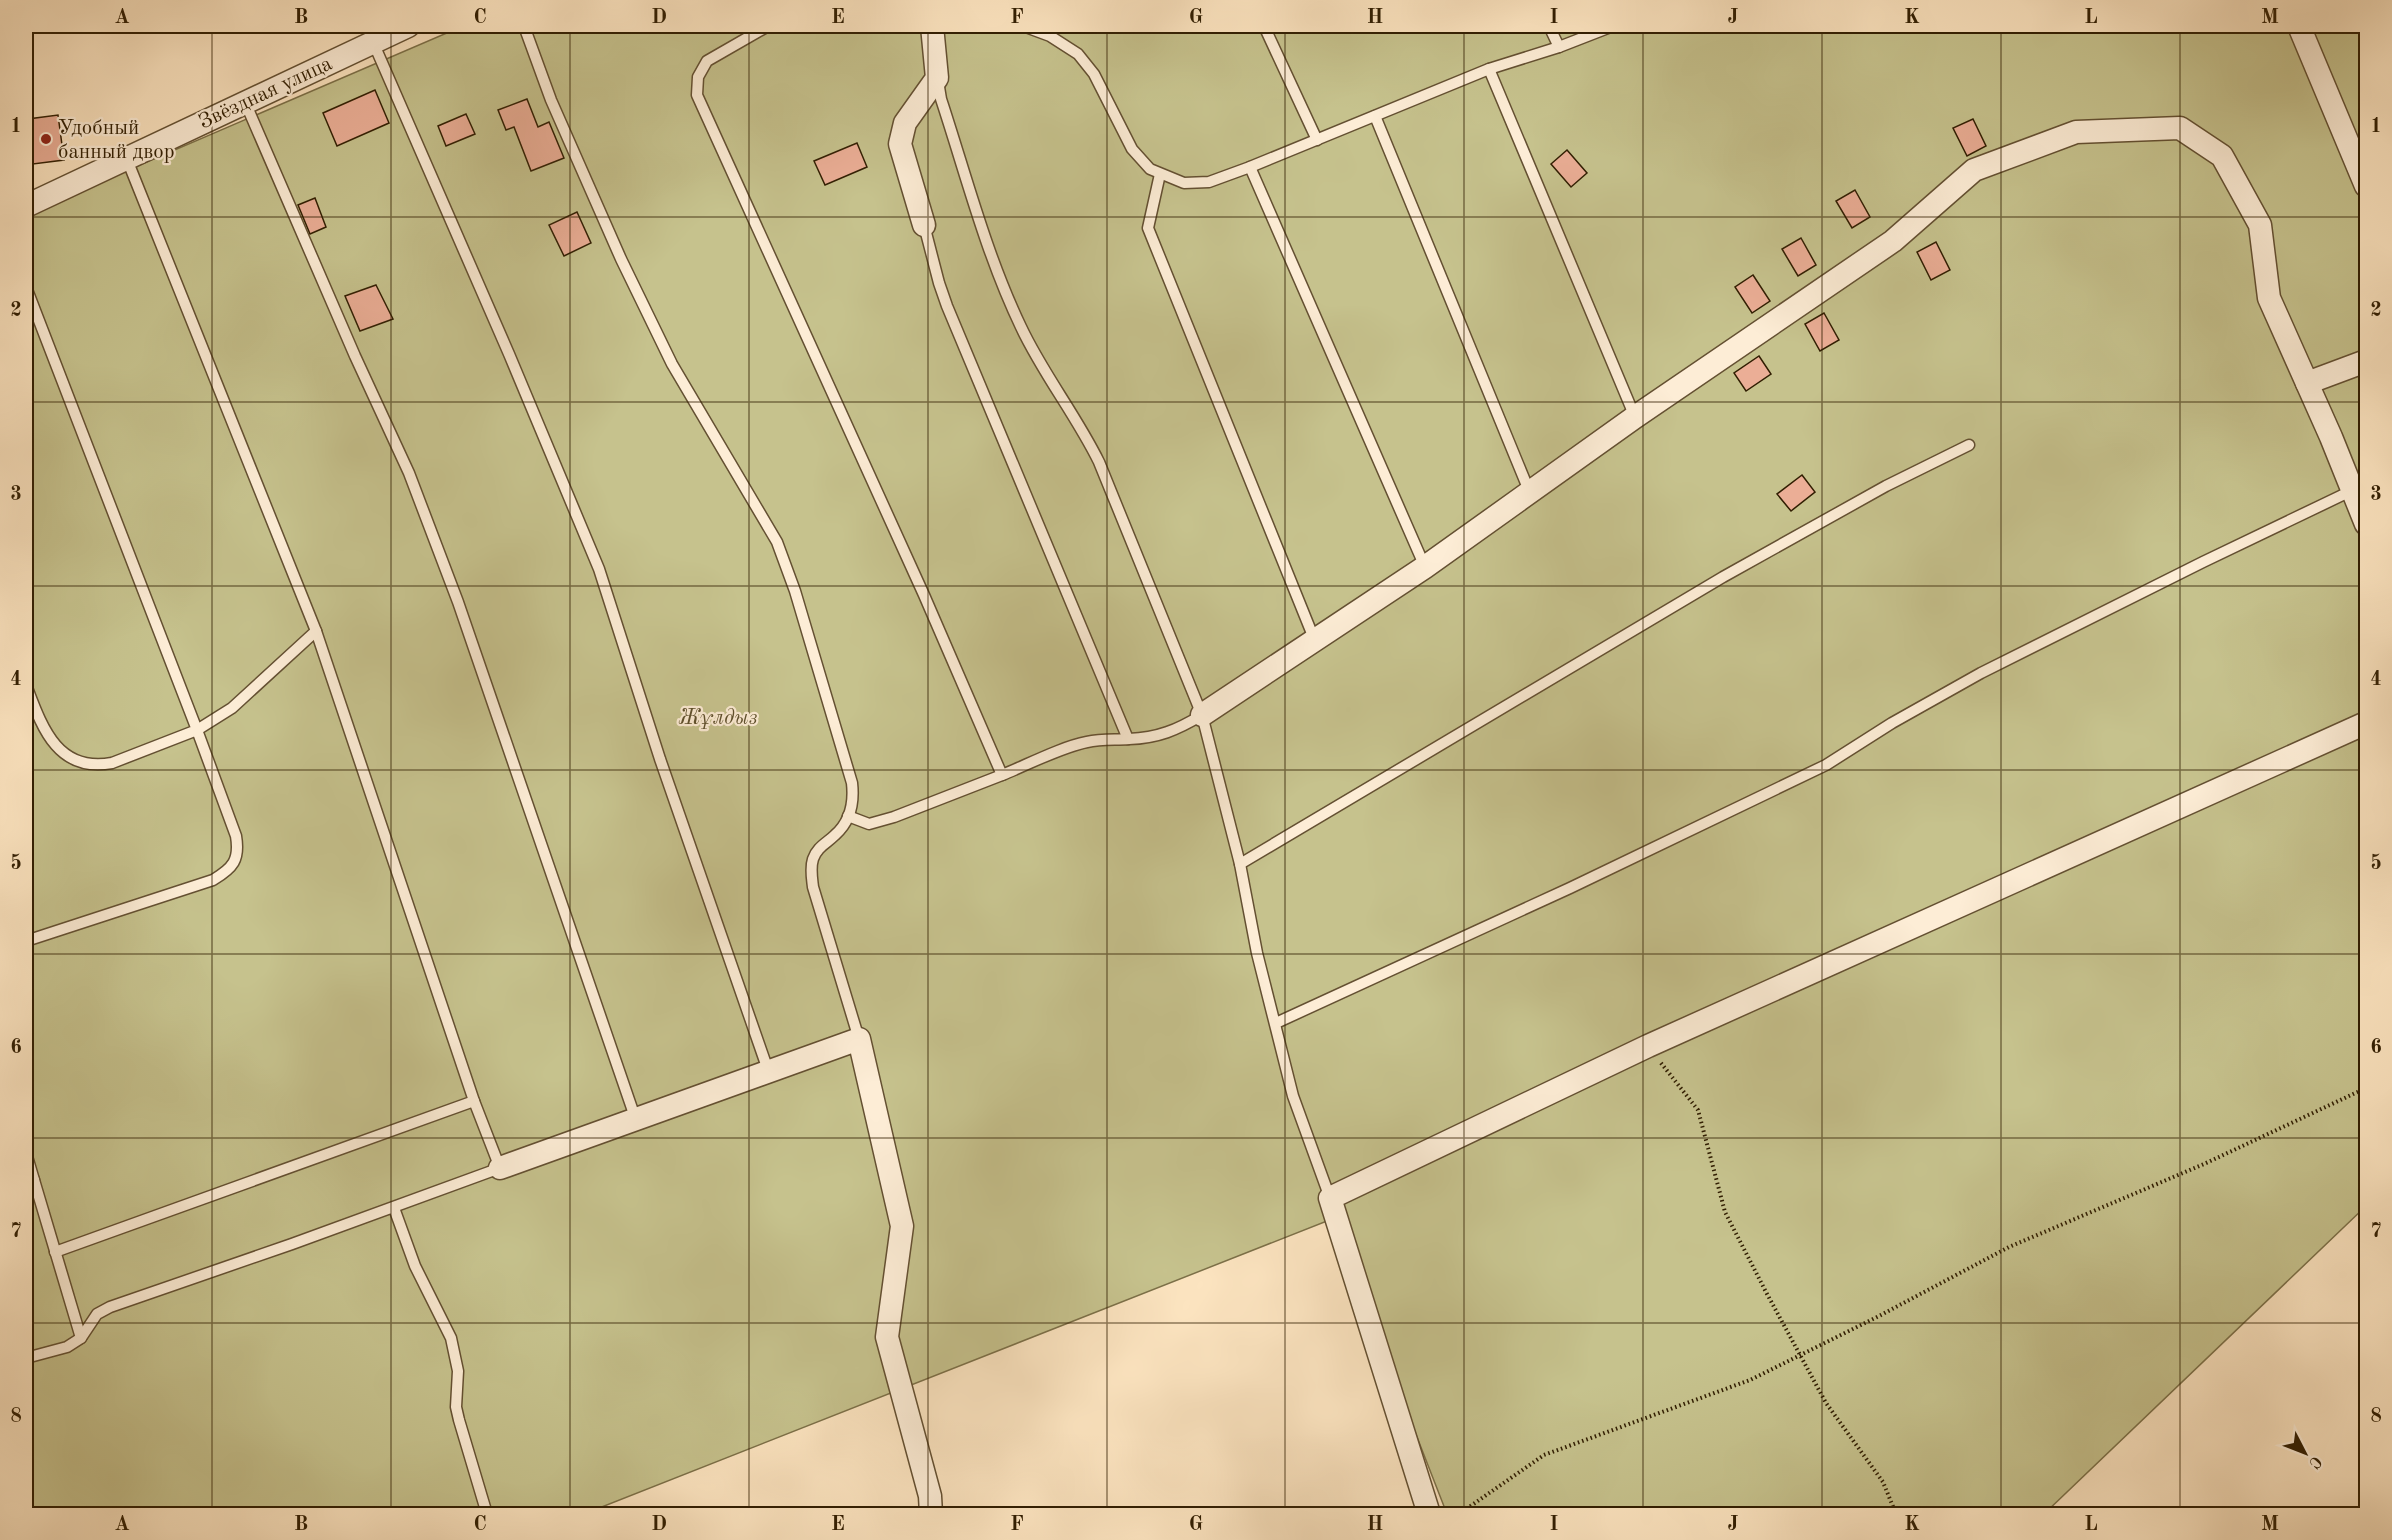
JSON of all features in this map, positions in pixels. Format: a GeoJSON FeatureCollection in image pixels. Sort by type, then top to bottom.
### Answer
{"type":"FeatureCollection","features":[{"type":"Feature","properties":{"kind":"street","name":"Звёздная улица"},"geometry":{"type":"LineString","coordinates":[[26,206],[408,26]]}},
{"type":"Feature","properties":{"kind":"street"},"geometry":{"type":"LineString","coordinates":[[924,225],[900,144],[904,123],[937,78],[932,26]]}},
{"type":"Feature","properties":{"kind":"street"},"geometry":{"type":"LineString","coordinates":[[2299,26],[2367,186]]}},
{"type":"Feature","properties":{"kind":"street"},"geometry":{"type":"LineString","coordinates":[[1202,715],[1425,567],[1635,417],[1893,241],[1974,171],[2076,132],[2180,128],[2222,156],[2260,225],[2269,298],[2367,524]]}},
{"type":"Feature","properties":{"kind":"street"},"geometry":{"type":"LineString","coordinates":[[2307,383],[2367,361]]}},
{"type":"Feature","properties":{"kind":"street"},"geometry":{"type":"LineString","coordinates":[[1430,1515],[1330,1198],[1648,1046],[2367,723]]}},
{"type":"Feature","properties":{"kind":"street"},"geometry":{"type":"LineString","coordinates":[[500,1168],[859,1039],[902,1226],[887,1337],[930,1496],[931,1515]]}},
{"type":"Feature","properties":{"kind":"lane"},"geometry":{"type":"LineString","coordinates":[[26,27],[47,26]]}},
{"type":"Feature","properties":{"kind":"lane"},"geometry":{"type":"LineString","coordinates":[[524,26],[556,110],[621,259],[672,364],[777,542],[795,591],[852,783],[854,800],[848,816],[837,834],[821,845],[813,857],[811,873],[813,887],[859,1039]]}},
{"type":"Feature","properties":{"kind":"lane"},"geometry":{"type":"LineString","coordinates":[[768,26],[707,61],[698,77],[697,95],[924,595],[1002,775]]}},
{"type":"Feature","properties":{"kind":"lane"},"geometry":{"type":"LineString","coordinates":[[1023,26],[1050,36],[1078,54],[1094,74],[1132,149],[1150,169],[1184,183],[1209,182],[1250,167],[1489,69],[1559,47],[1613,26]]}},
{"type":"Feature","properties":{"kind":"lane"},"geometry":{"type":"LineString","coordinates":[[1264,26],[1317,140]]}},
{"type":"Feature","properties":{"kind":"lane"},"geometry":{"type":"LineString","coordinates":[[1550,26],[1559,47]]}},
{"type":"Feature","properties":{"kind":"lane"},"geometry":{"type":"LineString","coordinates":[[374,42],[509,354],[598,569],[660,759],[769,1073]]}},
{"type":"Feature","properties":{"kind":"lane"},"geometry":{"type":"LineString","coordinates":[[1489,69],[1635,417]]}},
{"type":"Feature","properties":{"kind":"lane"},"geometry":{"type":"LineString","coordinates":[[937,78],[941,99],[979,219],[1004,286],[1022,329],[1082,428],[1099,462],[1202,715],[1240,864],[1257,953],[1293,1096],[1330,1198]]}},
{"type":"Feature","properties":{"kind":"lane"},"geometry":{"type":"LineString","coordinates":[[245,101],[355,356],[409,473],[458,602],[636,1120]]}},
{"type":"Feature","properties":{"kind":"lane"},"geometry":{"type":"LineString","coordinates":[[1375,116],[1530,493]]}},
{"type":"Feature","properties":{"kind":"lane"},"geometry":{"type":"LineString","coordinates":[[26,1358],[67,1347],[81,1338],[97,1314],[110,1307],[394,1208],[500,1168],[474,1101],[316,631],[126,157]]}},
{"type":"Feature","properties":{"kind":"lane"},"geometry":{"type":"LineString","coordinates":[[1250,167],[1425,567]]}},
{"type":"Feature","properties":{"kind":"lane"},"geometry":{"type":"LineString","coordinates":[[1160,174],[1148,228],[1315,641]]}},
{"type":"Feature","properties":{"kind":"lane"},"geometry":{"type":"LineString","coordinates":[[924,225],[947,306],[1128,740]]}},
{"type":"Feature","properties":{"kind":"lane"},"geometry":{"type":"LineString","coordinates":[[26,287],[197,730],[236,836],[237,846],[236,861],[225,873],[213,880],[26,941]]}},
{"type":"Feature","properties":{"kind":"lane"},"geometry":{"type":"LineString","coordinates":[[1240,864],[1723,577],[1886,486],[1969,446]]}},
{"type":"Feature","properties":{"kind":"lane"},"geometry":{"type":"LineString","coordinates":[[1276,1023],[1570,888],[1826,765],[1892,723],[1981,673],[2353,490]]}},
{"type":"Feature","properties":{"kind":"lane"},"geometry":{"type":"LineString","coordinates":[[26,685],[41,724],[62,753],[78,762],[98,765],[112,763],[197,730],[232,708],[316,631]]}},
{"type":"Feature","properties":{"kind":"lane"},"geometry":{"type":"LineString","coordinates":[[848,816],[869,824],[894,817],[1084,742],[1104,739],[1128,740],[1175,731],[1202,715]]}},
{"type":"Feature","properties":{"kind":"lane"},"geometry":{"type":"LineString","coordinates":[[55,1251],[474,1101]]}},
{"type":"Feature","properties":{"kind":"lane"},"geometry":{"type":"LineString","coordinates":[[26,1153],[30,1181],[55,1251],[81,1338]]}},
{"type":"Feature","properties":{"kind":"lane"},"geometry":{"type":"LineString","coordinates":[[394,1208],[423,1283],[451,1338],[458,1371],[456,1407],[488,1515]]}},
{"type":"Feature","properties":{"kind":"path"},"geometry":{"type":"LineString","coordinates":[[1648,1046],[1698,1110],[1725,1212],[1826,1403],[1883,1482],[1896,1515]]}},
{"type":"Feature","properties":{"kind":"path"},"geometry":{"type":"LineString","coordinates":[[1459,1515],[1544,1455],[1750,1380],[1879,1316],[2009,1247],[2204,1164],[2367,1088]]}},
{"type":"Feature","properties":{"kind":"green space","name":"Жұлдыз"},"geometry":{"type":"Polygon","coordinates":[[[463,26],[2366,26],[2366,1206],[2044,1514],[1447,1514],[1332,1219],[584,1514],[26,1514],[26,214],[463,26]]]}},
{"type":"Feature","properties":{"kind":"building"},"geometry":{"type":"Polygon","coordinates":[[[375,90],[389,123],[337,146],[323,113],[375,90]]]}},
{"type":"Feature","properties":{"kind":"building"},"geometry":{"type":"Polygon","coordinates":[[[527,99],[538,127],[549,122],[564,158],[531,171],[514,127],[506,130],[498,110],[527,99]]]}},
{"type":"Feature","properties":{"kind":"building"},"geometry":{"type":"Polygon","coordinates":[[[466,114],[475,134],[446,146],[438,126],[466,114]]]}},
{"type":"Feature","properties":{"kind":"building","name":"Удобный банный двор"},"geometry":{"type":"Polygon","coordinates":[[[58,115],[64,160],[33,164],[28,119],[58,115]]]}},
{"type":"Feature","properties":{"kind":"building"},"geometry":{"type":"Polygon","coordinates":[[[1973,119],[1986,146],[1967,156],[1953,128],[1973,119]]]}},
{"type":"Feature","properties":{"kind":"building"},"geometry":{"type":"Polygon","coordinates":[[[857,143],[867,167],[825,185],[814,161],[857,143]]]}},
{"type":"Feature","properties":{"kind":"building"},"geometry":{"type":"Polygon","coordinates":[[[1567,150],[1587,173],[1571,187],[1551,164],[1567,150]]]}},
{"type":"Feature","properties":{"kind":"building"},"geometry":{"type":"Polygon","coordinates":[[[1855,190],[1870,217],[1852,228],[1836,201],[1855,190]]]}},
{"type":"Feature","properties":{"kind":"building"},"geometry":{"type":"Polygon","coordinates":[[[315,198],[326,227],[310,234],[298,205],[315,198]]]}},
{"type":"Feature","properties":{"kind":"building"},"geometry":{"type":"Polygon","coordinates":[[[577,212],[591,243],[564,256],[549,225],[577,212]]]}},
{"type":"Feature","properties":{"kind":"building"},"geometry":{"type":"Polygon","coordinates":[[[1801,238],[1816,265],[1798,276],[1782,249],[1801,238]]]}},
{"type":"Feature","properties":{"kind":"building"},"geometry":{"type":"Polygon","coordinates":[[[1936,242],[1950,270],[1931,280],[1917,252],[1936,242]]]}},
{"type":"Feature","properties":{"kind":"building"},"geometry":{"type":"Polygon","coordinates":[[[1753,275],[1770,301],[1752,313],[1735,287],[1753,275]]]}},
{"type":"Feature","properties":{"kind":"building"},"geometry":{"type":"Polygon","coordinates":[[[376,285],[393,319],[360,331],[345,296],[376,285]]]}},
{"type":"Feature","properties":{"kind":"building"},"geometry":{"type":"Polygon","coordinates":[[[1824,313],[1839,340],[1820,351],[1805,324],[1824,313]]]}},
{"type":"Feature","properties":{"kind":"building"},"geometry":{"type":"Polygon","coordinates":[[[1759,356],[1771,374],[1746,391],[1734,373],[1759,356]]]}},
{"type":"Feature","properties":{"kind":"building"},"geometry":{"type":"Polygon","coordinates":[[[1802,475],[1815,492],[1791,511],[1777,494],[1802,475]]]}},
{"type":"Feature","properties":{"kind":"place","name":"Удобный банный двор"},"geometry":{"type":"Point","coordinates":[46,139]}}]}
